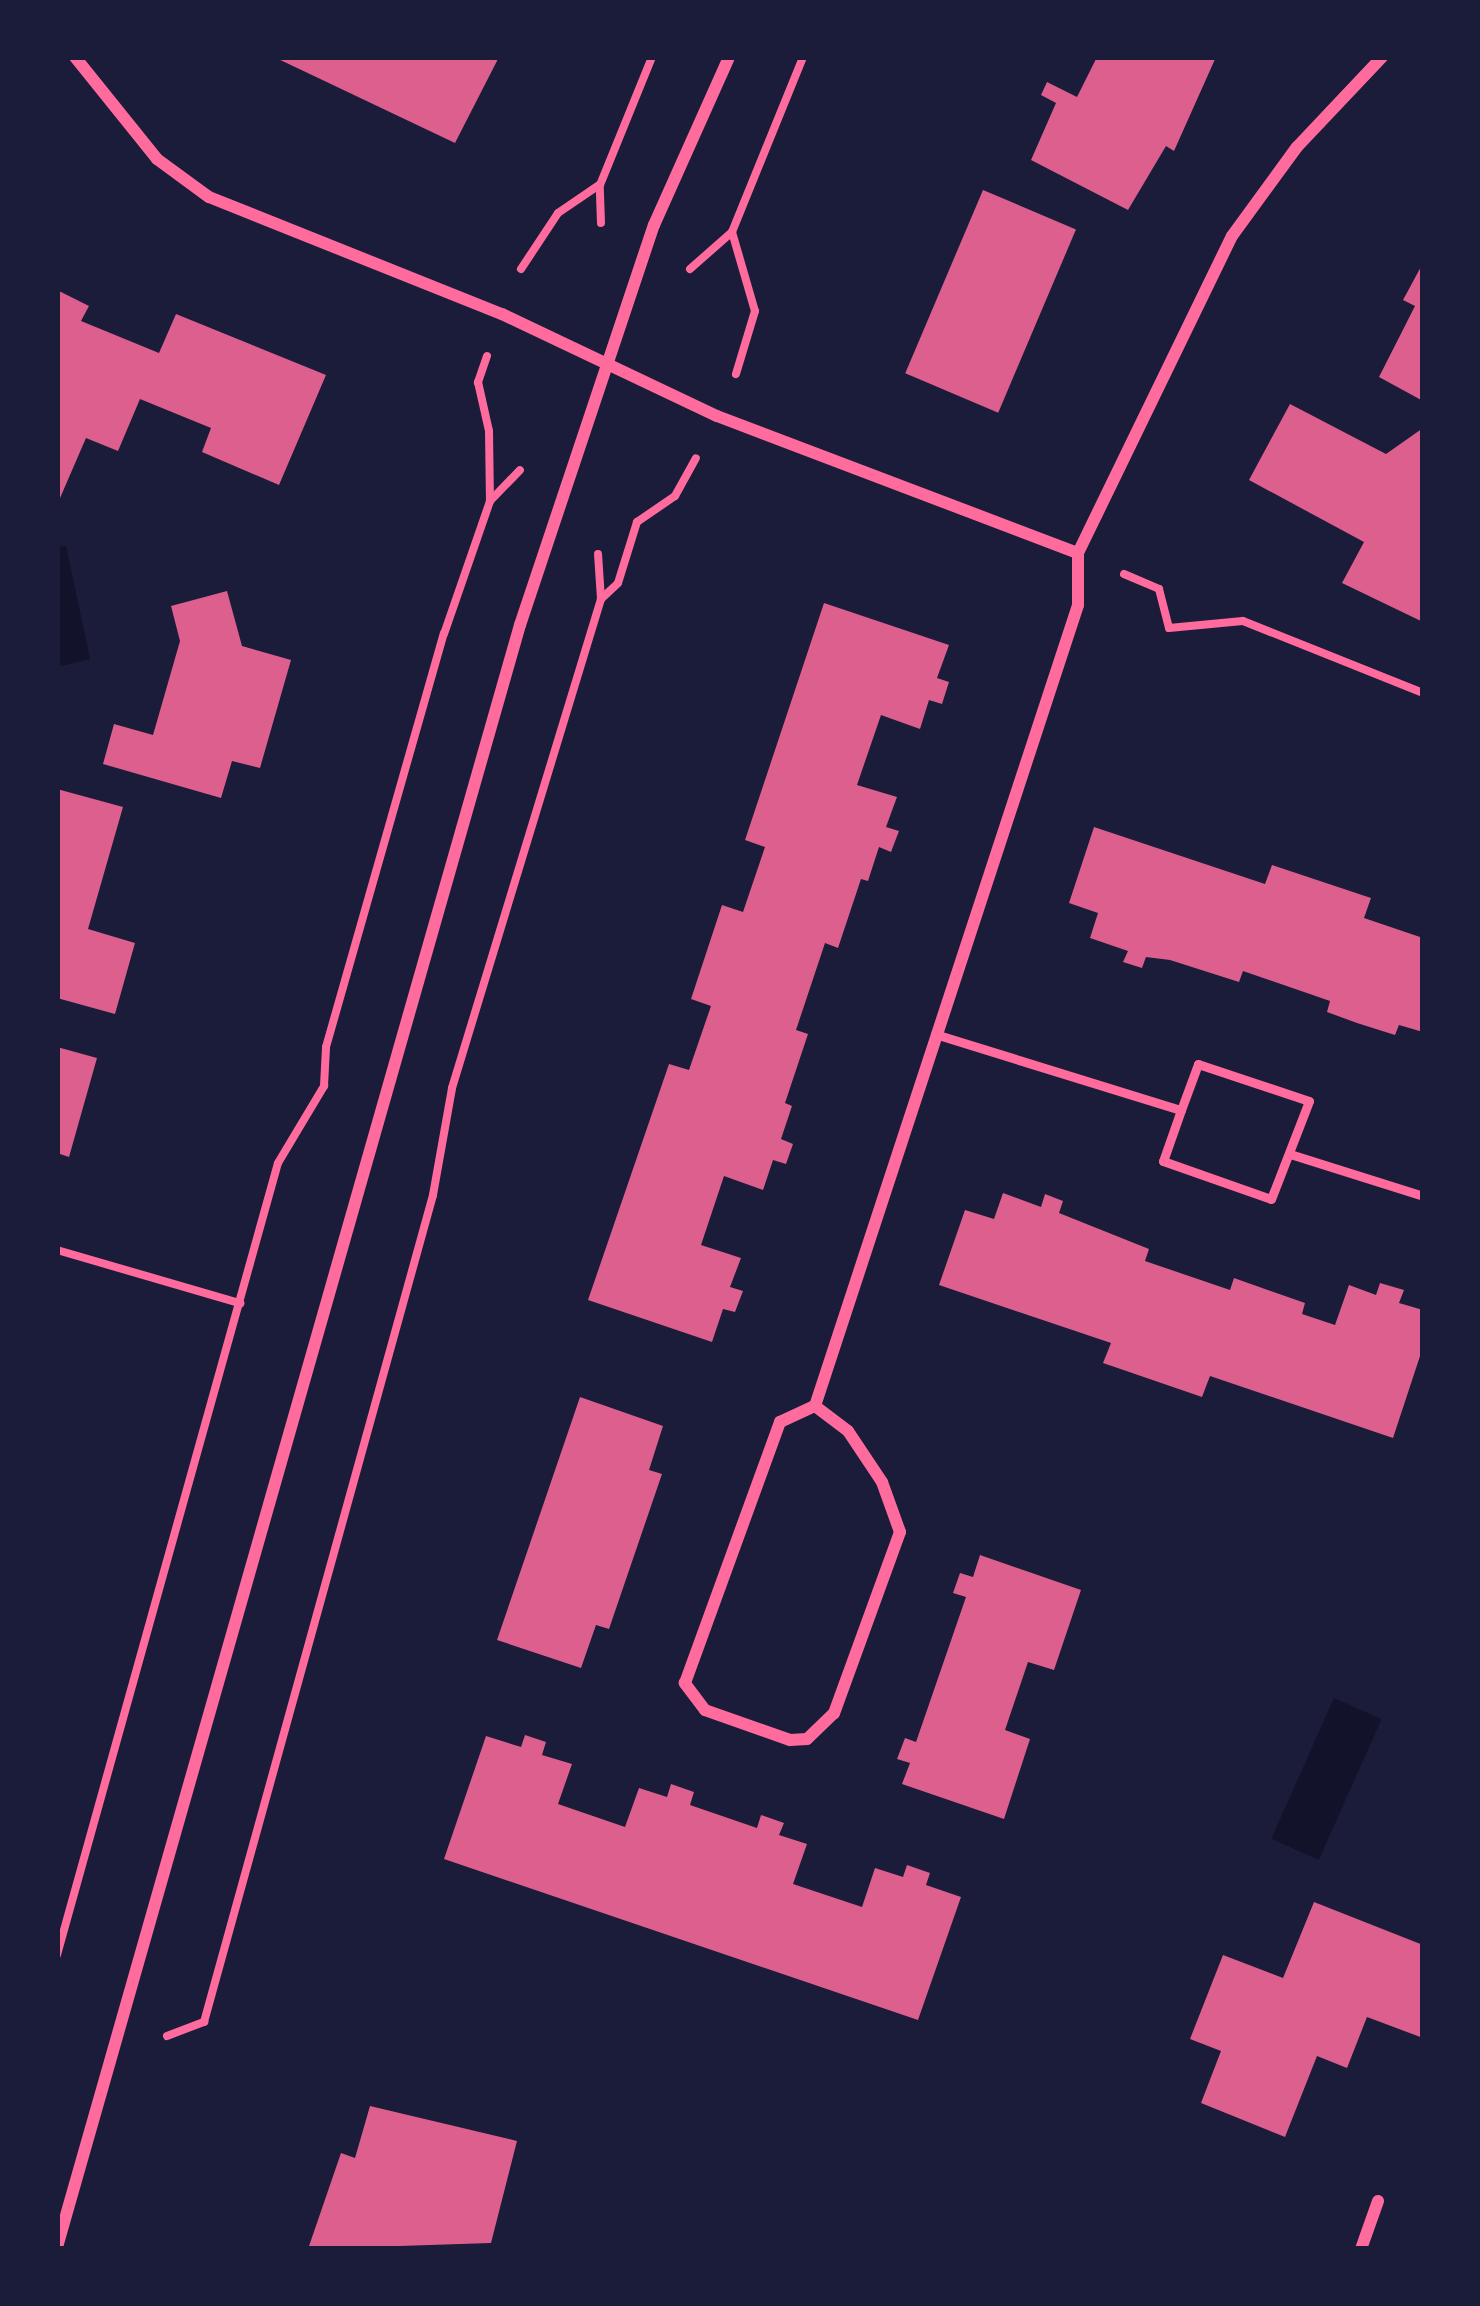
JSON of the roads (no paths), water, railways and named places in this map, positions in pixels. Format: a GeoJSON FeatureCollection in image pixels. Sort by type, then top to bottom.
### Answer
{"type":"FeatureCollection","features":[{"type":"Feature","properties":{"kind":"street"},"geometry":{"type":"LineString","coordinates":[[75,57],[157,160],[209,197],[607,360],[717,416],[1078,553]]}},
{"type":"Feature","properties":{"kind":"street"},"geometry":{"type":"LineString","coordinates":[[57,2247],[520,626],[654,225],[729,57]]}},
{"type":"Feature","properties":{"kind":"street"},"geometry":{"type":"LineString","coordinates":[[815,1406],[848,1431],[871,1465],[900,1532],[834,1714],[807,1739],[790,1740],[705,1711],[686,1683],[780,1422],[815,1406],[1078,604],[1078,553],[1232,236],[1297,147],[1382,57]]}},
{"type":"Feature","properties":{"kind":"street"},"geometry":{"type":"LineString","coordinates":[[1361,2249],[1378,2201]]}},
{"type":"Feature","properties":{"kind":"lane"},"geometry":{"type":"LineString","coordinates":[[935,1034],[1181,1109]]}},
{"type":"Feature","properties":{"kind":"lane"},"geometry":{"type":"LineString","coordinates":[[1198,1064],[1309,1101],[1271,1199],[1163,1161],[1181,1109],[1198,1064]]}},
{"type":"Feature","properties":{"kind":"lane"},"geometry":{"type":"LineString","coordinates":[[1290,1154],[1423,1196]]}}]}
